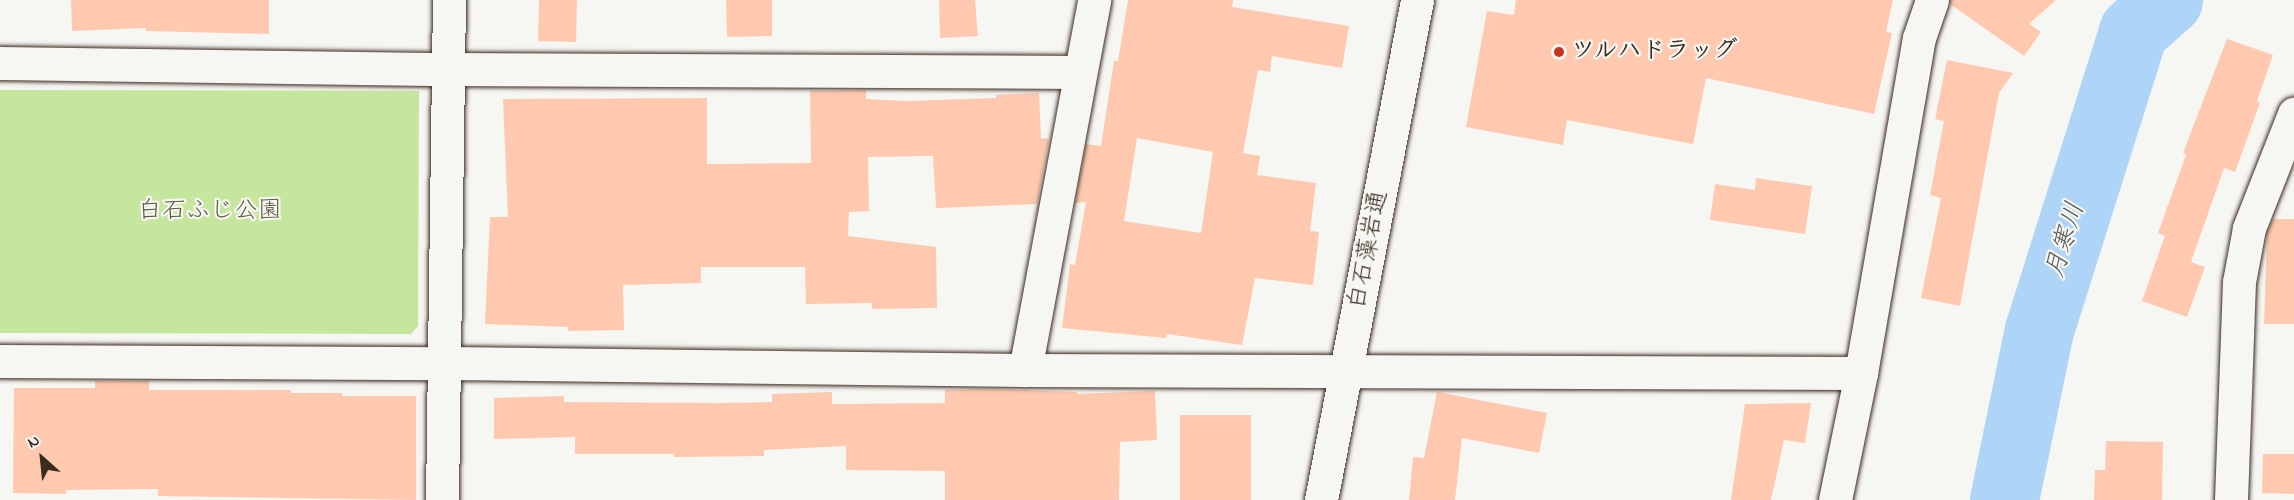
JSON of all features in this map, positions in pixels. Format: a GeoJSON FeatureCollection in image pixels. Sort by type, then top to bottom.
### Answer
{"type":"FeatureCollection","features":[{"type":"Feature","properties":{"kind":"street"},"geometry":{"type":"LineString","coordinates":[[441,500],[449,0]]}},
{"type":"Feature","properties":{"kind":"street"},"geometry":{"type":"LineString","coordinates":[[1025,370],[1094,0]]}},
{"type":"Feature","properties":{"kind":"street","name":"白石藻岩通"},"geometry":{"type":"LineString","coordinates":[[1321,500],[1418,0]]}},
{"type":"Feature","properties":{"kind":"street"},"geometry":{"type":"LineString","coordinates":[[1834,500],[1861,373],[1919,38],[1932,0]]}},
{"type":"Feature","properties":{"kind":"street"},"geometry":{"type":"LineString","coordinates":[[0,63],[449,69],[1079,72]]}},
{"type":"Feature","properties":{"kind":"street"},"geometry":{"type":"LineString","coordinates":[[2231,500],[2239,282],[2249,228],[2294,114]]}},
{"type":"Feature","properties":{"kind":"street"},"geometry":{"type":"LineString","coordinates":[[0,361],[443,363],[1025,370],[1861,373]]}},
{"type":"Feature","properties":{"kind":"green space","name":"白石ふじ公園"},"geometry":{"type":"Polygon","coordinates":[[[0,90],[419,91],[418,326],[411,334],[0,333],[0,90]]]}},
{"type":"Feature","properties":{"kind":"building"},"geometry":{"type":"Polygon","coordinates":[[[71,0],[269,0],[269,34],[146,31],[146,28],[72,31],[71,0]]]}},
{"type":"Feature","properties":{"kind":"building"},"geometry":{"type":"Polygon","coordinates":[[[539,0],[577,0],[576,42],[538,41],[539,0]]]}},
{"type":"Feature","properties":{"kind":"building"},"geometry":{"type":"Polygon","coordinates":[[[726,0],[772,0],[772,36],[727,37],[726,0]]]}},
{"type":"Feature","properties":{"kind":"building"},"geometry":{"type":"Polygon","coordinates":[[[939,0],[975,0],[978,36],[940,38],[939,0]]]}},
{"type":"Feature","properties":{"kind":"building"},"geometry":{"type":"Polygon","coordinates":[[[1128,0],[1233,0],[1232,7],[1349,26],[1342,68],[1272,56],[1270,72],[1258,70],[1243,153],[1260,156],[1257,175],[1316,183],[1310,231],[1319,232],[1313,285],[1255,278],[1242,345],[1167,334],[1166,338],[1062,328],[1070,264],[1075,265],[1086,202],[1075,203],[1086,144],[1101,146],[1114,61],[1118,61],[1128,0]],[[1137,138],[1124,221],[1201,233],[1213,152],[1137,138]]]}},
{"type":"Feature","properties":{"kind":"building"},"geometry":{"type":"Polygon","coordinates":[[[1516,0],[1893,0],[1886,32],[1892,33],[1874,114],[1706,78],[1693,144],[1567,120],[1563,145],[1466,127],[1487,11],[1514,15],[1516,0]]]}},
{"type":"Feature","properties":{"kind":"building"},"geometry":{"type":"Polygon","coordinates":[[[1950,0],[2056,0],[2029,24],[2041,32],[2024,56],[1950,4],[1950,0]]]}},
{"type":"Feature","properties":{"kind":"building"},"geometry":{"type":"Polygon","coordinates":[[[2227,39],[2273,55],[2257,101],[2260,103],[2235,172],[2224,168],[2191,262],[2205,267],[2187,317],[2142,301],[2165,236],[2158,233],[2186,155],[2183,153],[2227,39]]]}},
{"type":"Feature","properties":{"kind":"building"},"geometry":{"type":"Polygon","coordinates":[[[1947,60],[2013,73],[1999,93],[1960,306],[1921,298],[1941,198],[1930,195],[1944,121],[1935,119],[1947,60]]]}},
{"type":"Feature","properties":{"kind":"building"},"geometry":{"type":"Polygon","coordinates":[[[866,90],[866,99],[905,101],[996,98],[996,95],[1039,93],[1041,138],[1049,139],[1037,204],[936,208],[933,156],[868,157],[869,211],[849,212],[848,236],[936,247],[937,308],[872,309],[872,303],[806,304],[805,267],[701,267],[701,283],[623,285],[624,330],[568,331],[568,327],[485,324],[490,217],[508,217],[503,99],[707,98],[707,164],[811,163],[810,91],[866,90]]]}},
{"type":"Feature","properties":{"kind":"building"},"geometry":{"type":"Polygon","coordinates":[[[1756,178],[1812,186],[1805,234],[1710,220],[1715,184],[1755,190],[1756,178]]]}},
{"type":"Feature","properties":{"kind":"building"},"geometry":{"type":"Polygon","coordinates":[[[2273,219],[2294,219],[2294,324],[2264,324],[2267,233],[2273,219]]]}},
{"type":"Feature","properties":{"kind":"building"},"geometry":{"type":"Polygon","coordinates":[[[95,381],[149,381],[149,390],[291,390],[291,393],[342,393],[342,396],[416,396],[416,500],[158,496],[158,489],[66,490],[66,494],[13,493],[14,388],[95,388],[95,381]]]}},
{"type":"Feature","properties":{"kind":"building"},"geometry":{"type":"Polygon","coordinates":[[[945,390],[1077,392],[1077,394],[1155,391],[1157,440],[1120,442],[1119,500],[945,500],[945,471],[846,470],[846,446],[764,450],[764,456],[674,457],[674,454],[575,454],[575,437],[494,439],[494,398],[564,396],[564,402],[720,403],[772,402],[772,394],[832,392],[832,404],[945,403],[945,390]]]}},
{"type":"Feature","properties":{"kind":"building"},"geometry":{"type":"Polygon","coordinates":[[[1437,392],[1547,413],[1539,453],[1462,438],[1455,500],[1409,500],[1413,457],[1424,458],[1437,392]]]}},
{"type":"Feature","properties":{"kind":"building"},"geometry":{"type":"Polygon","coordinates":[[[1811,403],[1805,443],[1784,440],[1771,500],[1731,500],[1745,404],[1811,403]]]}},
{"type":"Feature","properties":{"kind":"building"},"geometry":{"type":"Polygon","coordinates":[[[1180,415],[1251,415],[1251,500],[1180,500],[1180,415]]]}},
{"type":"Feature","properties":{"kind":"building"},"geometry":{"type":"Polygon","coordinates":[[[2106,441],[2163,442],[2162,500],[2094,500],[2095,470],[2105,470],[2106,441]]]}},
{"type":"Feature","properties":{"kind":"building"},"geometry":{"type":"Polygon","coordinates":[[[2263,454],[2294,454],[2294,494],[2262,493],[2263,454]]]}},
{"type":"Feature","properties":{"kind":"waterway","name":"月寒川"},"geometry":{"type":"LineString","coordinates":[[2004,500],[2039,330],[2133,31],[2168,0]]}},
{"type":"Feature","properties":{"kind":"place","name":"ツルハドラッグ"},"geometry":{"type":"Point","coordinates":[1559,52]}}]}
